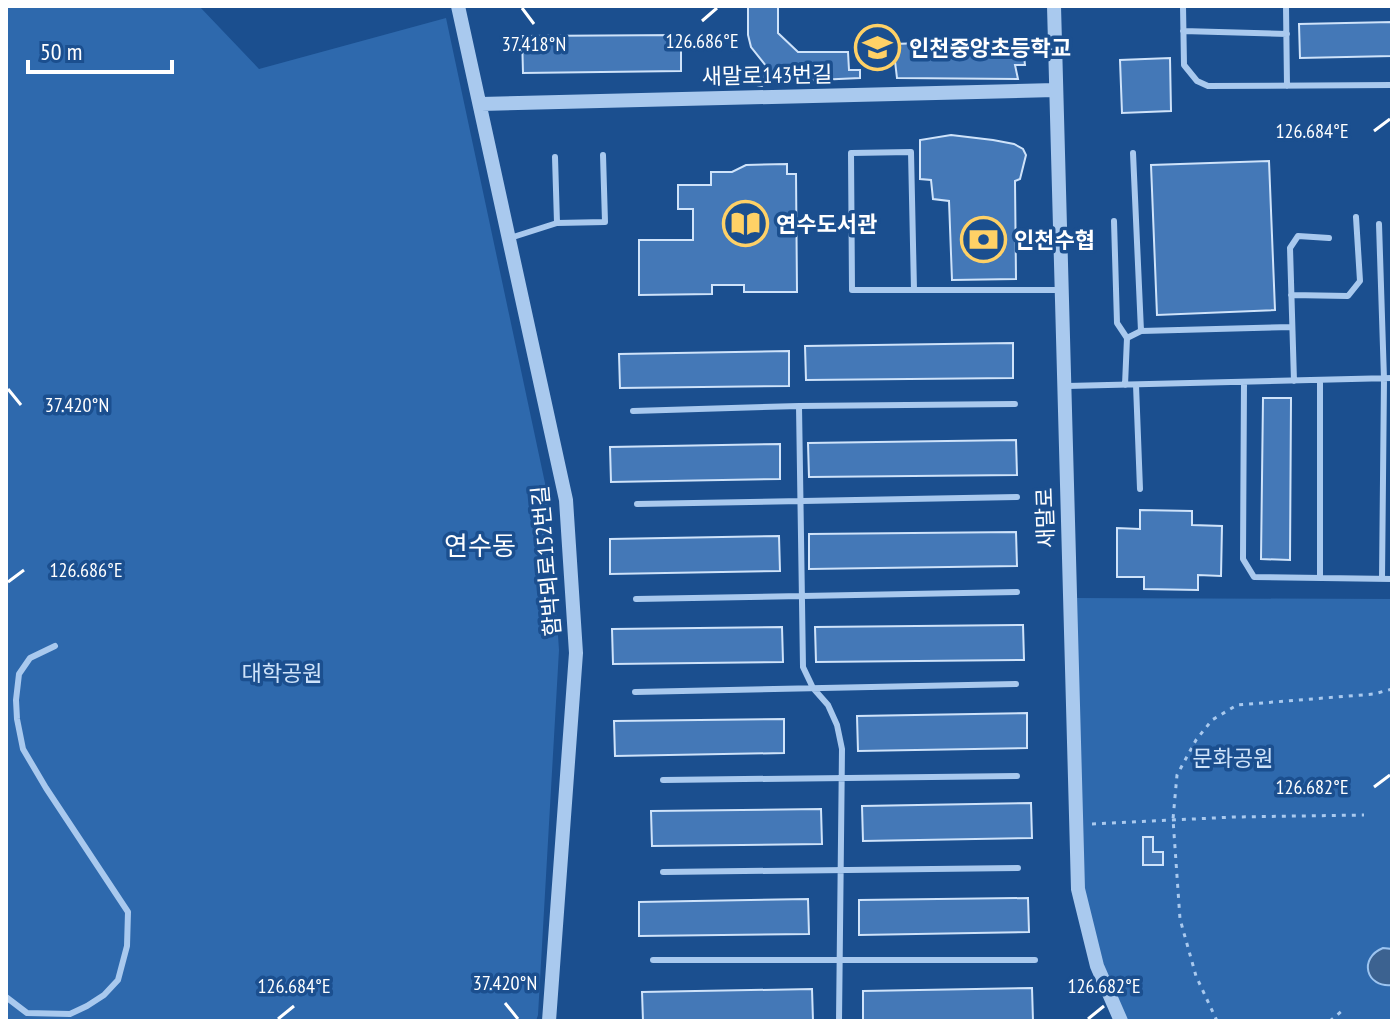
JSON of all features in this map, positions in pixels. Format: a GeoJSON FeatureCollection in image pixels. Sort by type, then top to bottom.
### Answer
{"type":"FeatureCollection","features":[{"type":"Feature","properties":{"kind":"street","name":"함박뫼로152번길"},"geometry":{"type":"LineString","coordinates":[[458,6],[566,500],[576,653],[549,1021]]}},
{"type":"Feature","properties":{"kind":"street","name":"새말로"},"geometry":{"type":"LineString","coordinates":[[1054,6],[1078,889],[1097,966],[1121,1021]]}},
{"type":"Feature","properties":{"kind":"street","name":"새말로143번길"},"geometry":{"type":"LineString","coordinates":[[481,104],[1055,90]]}},
{"type":"Feature","properties":{"kind":"lane"},"geometry":{"type":"LineString","coordinates":[[1183,6],[1184,65],[1197,81],[1208,86],[1392,85]]}},
{"type":"Feature","properties":{"kind":"lane"},"geometry":{"type":"LineString","coordinates":[[1286,6],[1287,86]]}},
{"type":"Feature","properties":{"kind":"lane"},"geometry":{"type":"LineString","coordinates":[[1183,31],[1287,34]]}},
{"type":"Feature","properties":{"kind":"lane"},"geometry":{"type":"LineString","coordinates":[[914,290],[911,152],[851,153],[852,290],[914,290],[1061,290]]}},
{"type":"Feature","properties":{"kind":"lane"},"geometry":{"type":"LineString","coordinates":[[1133,153],[1141,331]]}},
{"type":"Feature","properties":{"kind":"lane"},"geometry":{"type":"LineString","coordinates":[[510,238],[557,223],[605,222],[603,155]]}},
{"type":"Feature","properties":{"kind":"lane"},"geometry":{"type":"LineString","coordinates":[[555,157],[557,223]]}},
{"type":"Feature","properties":{"kind":"lane"},"geometry":{"type":"LineString","coordinates":[[1291,295],[1348,296],[1360,281],[1356,217]]}},
{"type":"Feature","properties":{"kind":"lane"},"geometry":{"type":"LineString","coordinates":[[1114,221],[1117,323],[1127,338],[1125,385]]}},
{"type":"Feature","properties":{"kind":"lane"},"geometry":{"type":"LineString","coordinates":[[1379,224],[1384,379],[1382,579]]}},
{"type":"Feature","properties":{"kind":"lane"},"geometry":{"type":"LineString","coordinates":[[1294,381],[1290,248],[1298,236],[1329,238]]}},
{"type":"Feature","properties":{"kind":"lane"},"geometry":{"type":"LineString","coordinates":[[1127,338],[1141,331],[1292,327]]}},
{"type":"Feature","properties":{"kind":"lane"},"geometry":{"type":"LineString","coordinates":[[1063,386],[1392,378]]}},
{"type":"Feature","properties":{"kind":"lane"},"geometry":{"type":"LineString","coordinates":[[1320,380],[1320,578]]}},
{"type":"Feature","properties":{"kind":"lane"},"geometry":{"type":"LineString","coordinates":[[1244,382],[1243,559],[1254,577],[1392,579]]}},
{"type":"Feature","properties":{"kind":"lane"},"geometry":{"type":"LineString","coordinates":[[1136,385],[1140,489]]}},
{"type":"Feature","properties":{"kind":"lane"},"geometry":{"type":"LineString","coordinates":[[633,411],[1015,404]]}},
{"type":"Feature","properties":{"kind":"lane"},"geometry":{"type":"LineString","coordinates":[[799,406],[803,667],[813,688],[828,705],[837,725],[842,749],[839,1021]]}},
{"type":"Feature","properties":{"kind":"lane"},"geometry":{"type":"LineString","coordinates":[[637,504],[1017,497]]}},
{"type":"Feature","properties":{"kind":"lane"},"geometry":{"type":"LineString","coordinates":[[636,599],[1017,592]]}},
{"type":"Feature","properties":{"kind":"lane"},"geometry":{"type":"LineString","coordinates":[[6,997],[27,1013],[70,1014],[104,995],[118,980],[127,946],[128,912],[23,749],[17,719],[19,674],[30,658],[55,646]]}},
{"type":"Feature","properties":{"kind":"lane"},"geometry":{"type":"LineString","coordinates":[[635,692],[1016,684]]}},
{"type":"Feature","properties":{"kind":"lane"},"geometry":{"type":"LineString","coordinates":[[663,780],[1017,776]]}},
{"type":"Feature","properties":{"kind":"lane"},"geometry":{"type":"LineString","coordinates":[[663,872],[1018,868]]}},
{"type":"Feature","properties":{"kind":"lane"},"geometry":{"type":"LineString","coordinates":[[653,960],[1035,960]]}},
{"type":"Feature","properties":{"kind":"path"},"geometry":{"type":"LineString","coordinates":[[1217,1021],[1196,976],[1180,919],[1173,819],[1177,775],[1196,740],[1212,720],[1237,705],[1374,694],[1392,689]]}},
{"type":"Feature","properties":{"kind":"path"},"geometry":{"type":"LineString","coordinates":[[1076,824],[1364,815]]}},
{"type":"Feature","properties":{"kind":"path"},"geometry":{"type":"LineString","coordinates":[[1330,1021],[1343,1010]]}},
{"type":"Feature","properties":{"kind":"green space","name":"대학공원"},"geometry":{"type":"Polygon","coordinates":[[[6,6],[199,6],[259,69],[446,18],[549,502],[559,650],[536,1021],[6,1021],[6,6]]]}},
{"type":"Feature","properties":{"kind":"green space","name":"문화공원"},"geometry":{"type":"Polygon","coordinates":[[[1069,598],[1392,599],[1392,1021],[1121,1021],[1078,889],[1069,598]]]}},
{"type":"Feature","properties":{"kind":"shaded area"},"geometry":{"type":"Polygon","coordinates":[[[1383,948],[1392,949],[1392,985],[1376,982],[1368,971],[1370,958],[1383,948]]]}},
{"type":"Feature","properties":{"kind":"building"},"geometry":{"type":"Polygon","coordinates":[[[748,6],[778,6],[778,33],[798,52],[848,52],[849,70],[860,70],[860,78],[795,81],[776,73],[762,86],[757,85],[754,77],[766,66],[751,47],[748,6]]]}},
{"type":"Feature","properties":{"kind":"building"},"geometry":{"type":"Polygon","coordinates":[[[1392,22],[1392,56],[1300,58],[1299,24],[1392,22]]]}},
{"type":"Feature","properties":{"kind":"building"},"geometry":{"type":"Polygon","coordinates":[[[681,35],[681,71],[523,73],[522,36],[681,35]]]}},
{"type":"Feature","properties":{"kind":"building"},"geometry":{"type":"Polygon","coordinates":[[[1022,40],[1025,65],[1015,65],[1018,79],[897,78],[893,44],[1022,40]]]}},
{"type":"Feature","properties":{"kind":"building"},"geometry":{"type":"Polygon","coordinates":[[[1170,58],[1171,111],[1122,113],[1120,60],[1170,58]]]}},
{"type":"Feature","properties":{"kind":"building","name":"인천수협"},"geometry":{"type":"Polygon","coordinates":[[[951,135],[1014,144],[1026,155],[1020,179],[1015,181],[1016,279],[952,280],[949,201],[933,199],[931,180],[920,179],[920,140],[951,135]]]}},
{"type":"Feature","properties":{"kind":"building"},"geometry":{"type":"Polygon","coordinates":[[[1269,161],[1275,310],[1157,315],[1151,165],[1269,161]]]}},
{"type":"Feature","properties":{"kind":"building","name":"연수도서관"},"geometry":{"type":"Polygon","coordinates":[[[787,164],[787,174],[796,174],[797,292],[744,292],[744,285],[712,285],[712,294],[639,295],[639,240],[693,240],[693,209],[678,209],[678,185],[711,185],[711,172],[732,172],[746,165],[787,164]]]}},
{"type":"Feature","properties":{"kind":"building"},"geometry":{"type":"Polygon","coordinates":[[[1013,343],[1013,378],[806,380],[805,346],[1013,343]]]}},
{"type":"Feature","properties":{"kind":"building"},"geometry":{"type":"Polygon","coordinates":[[[789,351],[789,386],[620,388],[619,354],[789,351]]]}},
{"type":"Feature","properties":{"kind":"building"},"geometry":{"type":"Polygon","coordinates":[[[1263,398],[1291,398],[1290,560],[1261,559],[1263,398]]]}},
{"type":"Feature","properties":{"kind":"building"},"geometry":{"type":"Polygon","coordinates":[[[1016,440],[1017,475],[809,477],[808,443],[1016,440]]]}},
{"type":"Feature","properties":{"kind":"building"},"geometry":{"type":"Polygon","coordinates":[[[780,444],[780,479],[611,482],[610,447],[780,444]]]}},
{"type":"Feature","properties":{"kind":"building"},"geometry":{"type":"Polygon","coordinates":[[[1140,510],[1192,511],[1192,525],[1222,526],[1221,576],[1198,575],[1198,590],[1144,589],[1144,577],[1117,577],[1117,528],[1140,529],[1140,510]]]}},
{"type":"Feature","properties":{"kind":"building"},"geometry":{"type":"Polygon","coordinates":[[[1016,532],[1017,566],[809,569],[809,534],[1016,532]]]}},
{"type":"Feature","properties":{"kind":"building"},"geometry":{"type":"Polygon","coordinates":[[[779,536],[780,571],[610,574],[610,539],[779,536]]]}},
{"type":"Feature","properties":{"kind":"building"},"geometry":{"type":"Polygon","coordinates":[[[1023,625],[1024,660],[816,662],[815,627],[1023,625]]]}},
{"type":"Feature","properties":{"kind":"building"},"geometry":{"type":"Polygon","coordinates":[[[782,627],[783,662],[613,664],[612,629],[782,627]]]}},
{"type":"Feature","properties":{"kind":"building"},"geometry":{"type":"Polygon","coordinates":[[[1027,713],[1027,748],[858,751],[857,716],[1027,713]]]}},
{"type":"Feature","properties":{"kind":"building"},"geometry":{"type":"Polygon","coordinates":[[[784,719],[784,753],[615,756],[614,721],[784,719]]]}},
{"type":"Feature","properties":{"kind":"building"},"geometry":{"type":"Polygon","coordinates":[[[1031,803],[1032,838],[863,841],[862,806],[1031,803]]]}},
{"type":"Feature","properties":{"kind":"building"},"geometry":{"type":"Polygon","coordinates":[[[821,809],[822,844],[652,846],[651,811],[821,809]]]}},
{"type":"Feature","properties":{"kind":"building"},"geometry":{"type":"Polygon","coordinates":[[[1143,837],[1153,837],[1153,852],[1163,852],[1163,865],[1143,865],[1143,837]]]}},
{"type":"Feature","properties":{"kind":"building"},"geometry":{"type":"Polygon","coordinates":[[[1028,898],[1029,932],[859,935],[859,900],[1028,898]]]}},
{"type":"Feature","properties":{"kind":"building"},"geometry":{"type":"Polygon","coordinates":[[[808,899],[809,934],[639,936],[639,902],[808,899]]]}},
{"type":"Feature","properties":{"kind":"building"},"geometry":{"type":"Polygon","coordinates":[[[1032,988],[1033,1021],[863,1021],[863,991],[1032,988]]]}},
{"type":"Feature","properties":{"kind":"building"},"geometry":{"type":"Polygon","coordinates":[[[812,989],[813,1021],[643,1021],[642,992],[812,989]]]}},
{"type":"Feature","properties":{"kind":"place","name":"인천중앙초등학교"},"geometry":{"type":"Point","coordinates":[878,48]}},
{"type":"Feature","properties":{"kind":"place","name":"연수도서관"},"geometry":{"type":"Point","coordinates":[745,224]}},
{"type":"Feature","properties":{"kind":"place","name":"인천수협"},"geometry":{"type":"Point","coordinates":[983,240]}},
{"type":"Feature","properties":{"kind":"district","name":"연수동"},"geometry":{"type":"Point","coordinates":[480,546]}}]}
